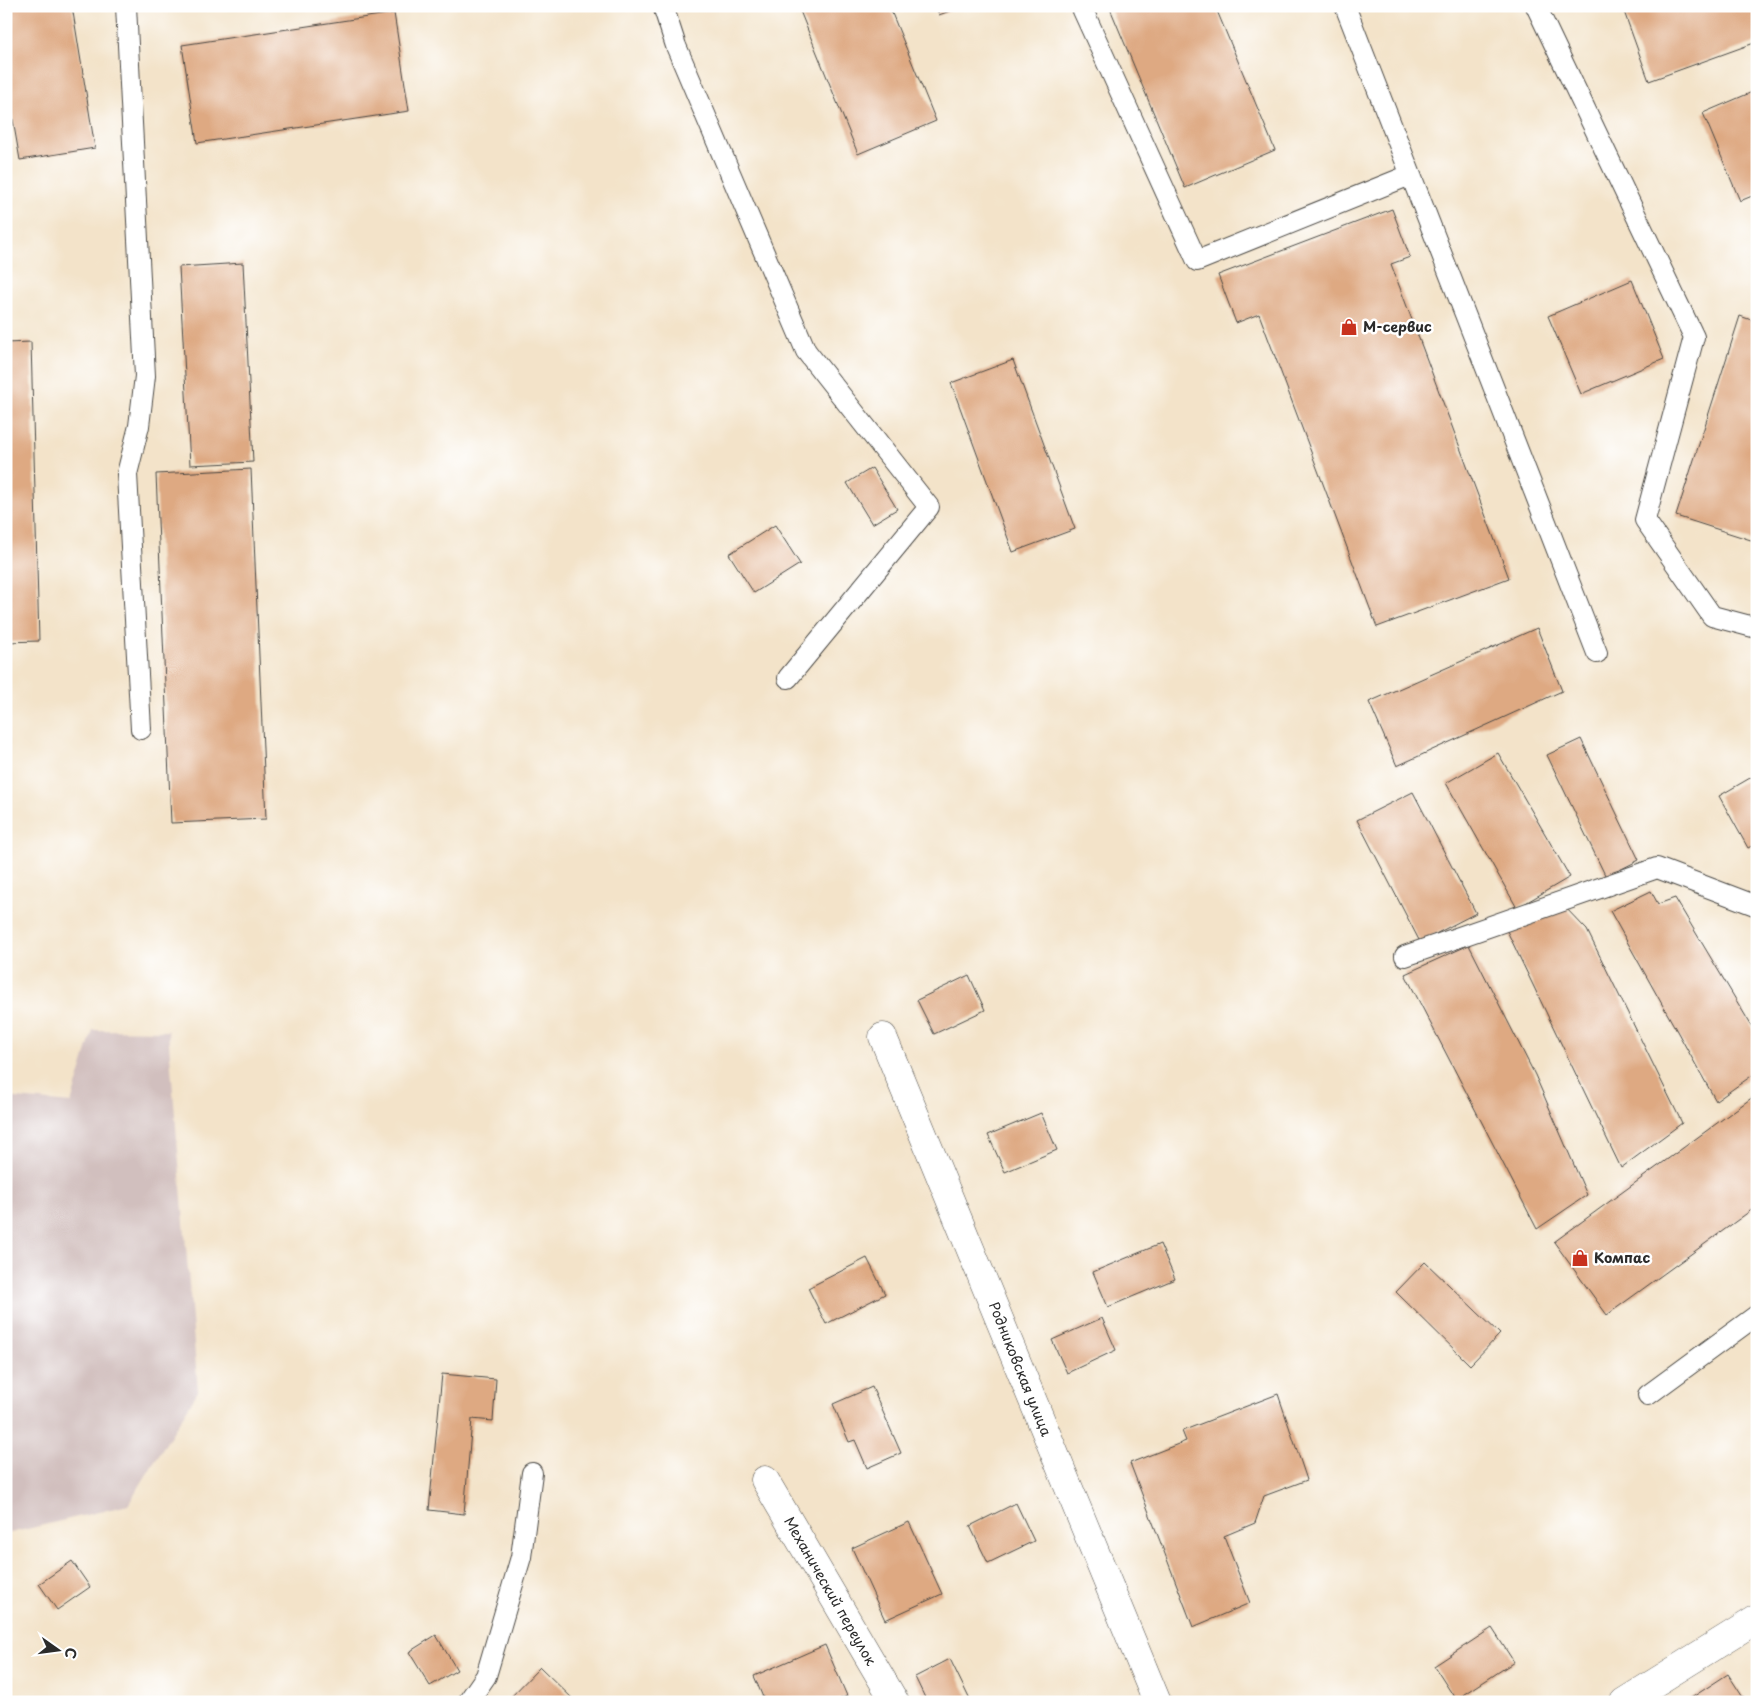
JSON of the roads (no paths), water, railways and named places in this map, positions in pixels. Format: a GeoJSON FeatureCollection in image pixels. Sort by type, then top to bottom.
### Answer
{"type":"FeatureCollection","features":[{"type":"Feature","properties":{"kind":"street","name":"Родниковская улица"},"geometry":{"type":"LineString","coordinates":[[882,1037],[1157,1702]]}},
{"type":"Feature","properties":{"kind":"street","name":"Механический переулок"},"geometry":{"type":"LineString","coordinates":[[765,1480],[895,1702]]}},
{"type":"Feature","properties":{"kind":"street"},"geometry":{"type":"LineString","coordinates":[[1624,1702],[1757,1619]]}},
{"type":"Feature","properties":{"kind":"lane"},"geometry":{"type":"LineString","coordinates":[[126,6],[146,376],[139,426],[127,474],[141,729]]}},
{"type":"Feature","properties":{"kind":"lane"},"geometry":{"type":"LineString","coordinates":[[663,6],[676,46],[806,351],[929,506],[788,678]]}},
{"type":"Feature","properties":{"kind":"lane"},"geometry":{"type":"LineString","coordinates":[[1081,6],[1197,261],[1410,175]]}},
{"type":"Feature","properties":{"kind":"lane"},"geometry":{"type":"LineString","coordinates":[[1345,6],[1597,653]]}},
{"type":"Feature","properties":{"kind":"lane"},"geometry":{"type":"LineString","coordinates":[[1536,6],[1694,337],[1645,520],[1712,616],[1757,628]]}},
{"type":"Feature","properties":{"kind":"lane"},"geometry":{"type":"LineString","coordinates":[[1405,956],[1657,868],[1757,906]]}},
{"type":"Feature","properties":{"kind":"lane"},"geometry":{"type":"LineString","coordinates":[[1648,1395],[1757,1315]]}},
{"type":"Feature","properties":{"kind":"lane"},"geometry":{"type":"LineString","coordinates":[[468,1702],[486,1676],[522,1557],[532,1473]]}},
{"type":"Feature","properties":{"kind":"place","name":"М-сервис"},"geometry":{"type":"Point","coordinates":[1349,327]}},
{"type":"Feature","properties":{"kind":"place","name":"Компас"},"geometry":{"type":"Point","coordinates":[1580,1258]}}]}
